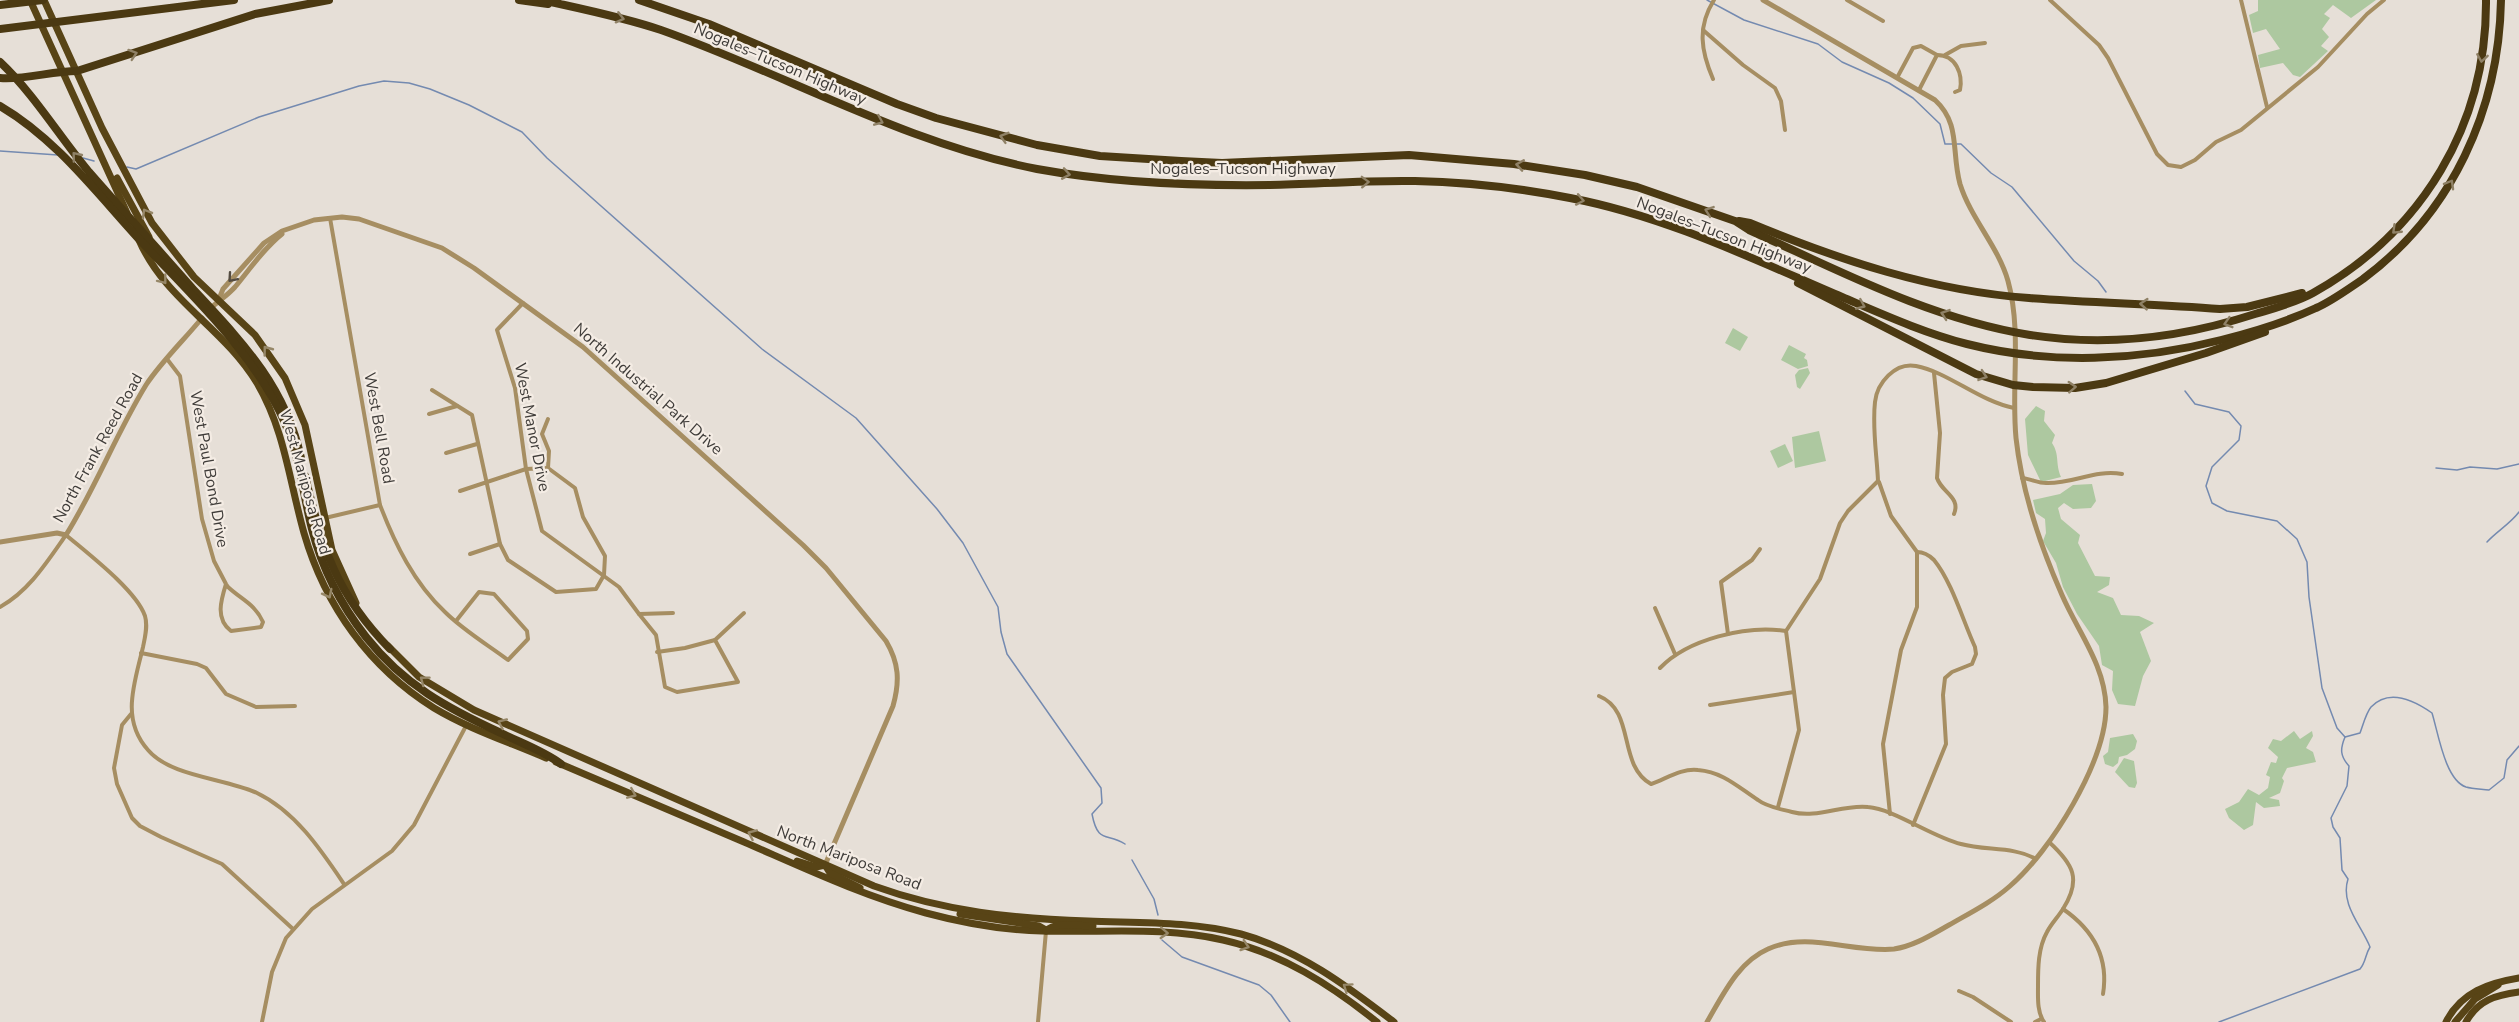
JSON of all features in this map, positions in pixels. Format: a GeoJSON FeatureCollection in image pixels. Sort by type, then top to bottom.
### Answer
{"type":"FeatureCollection","features":[{"type":"Feature","properties":{"kind":"highway","name":"West Mariposa Road"},"geometry":{"type":"LineString","coordinates":[[30,0],[120,190],[152,265],[182,302],[247,368],[275,418],[284,446],[304,534],[333,605],[355,636],[387,671],[435,708],[468,721]]}},
{"type":"Feature","properties":{"kind":"highway","name":"West Mariposa Road"},"geometry":{"type":"LineString","coordinates":[[44,0],[131,185],[163,239],[217,302],[265,347],[285,378],[296,401],[310,443],[332,550],[348,588],[368,621],[390,649],[419,676],[474,710]]}},
{"type":"Feature","properties":{"kind":"highway"},"geometry":{"type":"LineString","coordinates":[[2,5],[44,0]]}},
{"type":"Feature","properties":{"kind":"highway"},"geometry":{"type":"LineString","coordinates":[[0,30],[234,0]]}},
{"type":"Feature","properties":{"kind":"highway"},"geometry":{"type":"LineString","coordinates":[[0,78],[23,78],[63,71],[77,72],[255,14],[329,0]]}},
{"type":"Feature","properties":{"kind":"highway"},"geometry":{"type":"LineString","coordinates":[[519,0],[600,13]]}},
{"type":"Feature","properties":{"kind":"highway","name":"Nogales–Tucson Highway"},"geometry":{"type":"LineString","coordinates":[[543,0],[657,29],[704,46],[909,133],[990,158],[1083,177],[1179,185],[1411,180],[1512,187],[1592,202],[1644,216],[1744,255],[1895,319],[1964,343],[2027,354],[2098,357],[2162,353],[2236,337],[2317,308],[2349,289],[2396,252],[2425,222],[2445,192],[2469,148],[2484,111],[2499,41],[2500,0]]}},
{"type":"Feature","properties":{"kind":"highway","name":"Nogales–Tucson Highway"},"geometry":{"type":"LineString","coordinates":[[639,0],[709,24],[897,104],[936,118],[1037,146],[1100,156],[1222,163],[1409,155],[1445,156],[1514,164],[1611,180],[1735,221],[1910,301],[1977,324],[2030,335],[2111,340],[2171,336],[2224,324],[2303,298],[2325,285],[2397,230],[2433,184],[2450,155],[2468,112],[2482,60],[2486,0]]}},
{"type":"Feature","properties":{"kind":"highway"},"geometry":{"type":"LineString","coordinates":[[0,62],[117,204],[238,343],[263,379],[287,426],[316,545],[341,600],[367,638],[392,667],[436,701],[468,721],[561,764]]}},
{"type":"Feature","properties":{"kind":"highway"},"geometry":{"type":"LineString","coordinates":[[0,106],[29,125],[65,158],[268,376],[292,424],[323,546],[338,580],[364,620],[390,649]]}},
{"type":"Feature","properties":{"kind":"highway"},"geometry":{"type":"LineString","coordinates":[[120,190],[164,259],[201,302],[208,305],[217,302]]}},
{"type":"Feature","properties":{"kind":"highway"},"geometry":{"type":"LineString","coordinates":[[1735,221],[1750,223],[1811,248],[1877,270],[1946,286],[2030,298],[2220,309],[2274,301],[2325,285]]}},
{"type":"Feature","properties":{"kind":"highway"},"geometry":{"type":"LineString","coordinates":[[1744,255],[1944,360],[1976,374],[2013,385],[2075,388],[2106,383],[2240,342],[2300,319],[2317,308]]}},
{"type":"Feature","properties":{"kind":"highway","name":"North Mariposa Road"},"geometry":{"type":"LineString","coordinates":[[474,710],[825,866],[903,896],[946,907],[998,915],[1138,926],[1234,942],[1286,962],[1326,984],[1377,1022]]}},
{"type":"Feature","properties":{"kind":"highway","name":"North Mariposa Road"},"geometry":{"type":"LineString","coordinates":[[561,764],[844,886],[901,906],[973,923],[1046,931],[1182,923],[1241,934],[1288,952],[1330,975],[1394,1022]]}},
{"type":"Feature","properties":{"kind":"highway"},"geometry":{"type":"LineString","coordinates":[[741,841],[812,866],[822,868],[825,866],[825,869],[833,875],[901,906]]}},
{"type":"Feature","properties":{"kind":"highway"},"geometry":{"type":"LineString","coordinates":[[903,896],[966,915],[1039,926],[1046,931]]}},
{"type":"Feature","properties":{"kind":"highway"},"geometry":{"type":"LineString","coordinates":[[2453,1022],[2475,999],[2493,987],[2515,978]]}},
{"type":"Feature","properties":{"kind":"highway"},"geometry":{"type":"LineString","coordinates":[[2446,1022],[2461,1002],[2474,991],[2491,983],[2515,978]]}},
{"type":"Feature","properties":{"kind":"highway"},"geometry":{"type":"LineString","coordinates":[[2464,1022],[2490,998],[2519,992]]}},
{"type":"Feature","properties":{"kind":"street"},"geometry":{"type":"LineString","coordinates":[[1713,79],[1705,61],[1703,30],[1704,18],[1714,0]]}},
{"type":"Feature","properties":{"kind":"street"},"geometry":{"type":"LineString","coordinates":[[1707,1022],[1744,964],[1769,948],[1784,943],[1801,942],[1868,949],[1907,946],[1988,903],[2009,887],[2049,842],[2073,803],[2096,757],[2104,727],[2106,707],[2098,667],[2062,596],[2031,513],[2022,478],[2014,408],[2016,330],[2012,295],[2002,262],[1966,202],[1955,159],[1951,121],[1942,107],[1898,76],[1762,0]]}},
{"type":"Feature","properties":{"kind":"street"},"geometry":{"type":"LineString","coordinates":[[1847,0],[1883,21]]}},
{"type":"Feature","properties":{"kind":"street"},"geometry":{"type":"LineString","coordinates":[[2050,0],[2104,51],[2116,70],[2157,154],[2168,165],[2181,167],[2189,164],[2210,146],[2248,125],[2267,107],[2318,68],[2367,14],[2384,0]]}},
{"type":"Feature","properties":{"kind":"street"},"geometry":{"type":"LineString","coordinates":[[2241,0],[2267,107]]}},
{"type":"Feature","properties":{"kind":"street"},"geometry":{"type":"LineString","coordinates":[[1703,30],[1743,65],[1775,88],[1781,101],[1785,130]]}},
{"type":"Feature","properties":{"kind":"street"},"geometry":{"type":"LineString","coordinates":[[1898,76],[1913,48],[1921,46],[1937,55],[1945,55],[1961,46],[1985,43]]}},
{"type":"Feature","properties":{"kind":"street"},"geometry":{"type":"LineString","coordinates":[[1919,90],[1937,55]]}},
{"type":"Feature","properties":{"kind":"street"},"geometry":{"type":"LineString","coordinates":[[1945,55],[1954,61],[1962,82],[1960,90],[1955,92]]}},
{"type":"Feature","properties":{"kind":"street","name":"North Industrial Park Drive"},"geometry":{"type":"LineString","coordinates":[[201,320],[217,302],[229,293],[256,256],[275,235],[299,224],[350,217],[367,221],[442,249],[460,259],[583,347],[809,550],[875,627],[893,653],[898,677],[893,706],[849,803],[825,866]]}},
{"type":"Feature","properties":{"kind":"street","name":"West Bell Road"},"geometry":{"type":"LineString","coordinates":[[330,218],[380,505],[394,542],[417,579],[445,613],[508,660],[528,639],[527,631],[494,594],[479,592],[456,621]]}},
{"type":"Feature","properties":{"kind":"street","name":"West Manor Drive"},"geometry":{"type":"LineString","coordinates":[[523,303],[497,330],[515,388],[526,469],[542,531],[604,575]]}},
{"type":"Feature","properties":{"kind":"street","name":"North Frank Reed Road"},"geometry":{"type":"LineString","coordinates":[[0,607],[24,590],[41,571],[86,504],[122,428],[147,384],[201,320]]}},
{"type":"Feature","properties":{"kind":"street","name":"West Paul Bond Drive"},"geometry":{"type":"LineString","coordinates":[[167,359],[180,376],[202,519],[214,561],[226,584],[258,611],[263,622],[261,627],[231,631],[225,627],[221,620],[220,606],[226,584]]}},
{"type":"Feature","properties":{"kind":"street"},"geometry":{"type":"LineString","coordinates":[[1890,814],[1883,744],[1901,650],[1917,607],[1917,552],[1892,516],[1878,481],[1875,401],[1888,375],[1904,366],[1912,365],[1934,373],[1998,405],[2014,408]]}},
{"type":"Feature","properties":{"kind":"street"},"geometry":{"type":"LineString","coordinates":[[1934,373],[1940,433],[1937,478],[1938,483],[1955,500],[1957,506],[1954,514]]}},
{"type":"Feature","properties":{"kind":"street"},"geometry":{"type":"LineString","coordinates":[[432,390],[472,415],[485,482],[500,544],[508,560],[555,592],[596,589],[604,575],[605,556],[583,517],[575,489],[548,468],[526,469],[485,482],[460,491]]}},
{"type":"Feature","properties":{"kind":"street"},"geometry":{"type":"LineString","coordinates":[[429,414],[458,406]]}},
{"type":"Feature","properties":{"kind":"street","name":"West Manor Drive"},"geometry":{"type":"LineString","coordinates":[[548,419],[542,437],[549,451],[548,468]]}},
{"type":"Feature","properties":{"kind":"street"},"geometry":{"type":"LineString","coordinates":[[446,453],[477,444]]}},
{"type":"Feature","properties":{"kind":"street"},"geometry":{"type":"LineString","coordinates":[[2022,478],[2050,483],[2095,472],[2109,471],[2122,474]]}},
{"type":"Feature","properties":{"kind":"street"},"geometry":{"type":"LineString","coordinates":[[1778,807],[1799,730],[1786,631],[1817,585],[1840,523],[1848,511],[1878,481]]}},
{"type":"Feature","properties":{"kind":"street"},"geometry":{"type":"LineString","coordinates":[[325,518],[380,505]]}},
{"type":"Feature","properties":{"kind":"street","name":"North Frank Reed Road"},"geometry":{"type":"LineString","coordinates":[[0,542],[57,533],[66,535]]}},
{"type":"Feature","properties":{"kind":"street"},"geometry":{"type":"LineString","coordinates":[[66,535],[136,601],[145,616],[146,626],[131,700],[131,714],[138,736],[148,751],[169,765],[257,793],[279,808],[303,830],[344,884]]}},
{"type":"Feature","properties":{"kind":"street"},"geometry":{"type":"LineString","coordinates":[[470,554],[500,544]]}},
{"type":"Feature","properties":{"kind":"street"},"geometry":{"type":"LineString","coordinates":[[1728,634],[1721,582],[1752,560],[1760,549]]}},
{"type":"Feature","properties":{"kind":"street"},"geometry":{"type":"LineString","coordinates":[[1913,825],[1946,744],[1943,695],[1946,678],[1952,672],[1972,664],[1976,654],[1976,647],[1934,560],[1922,552],[1917,552]]}},
{"type":"Feature","properties":{"kind":"street"},"geometry":{"type":"LineString","coordinates":[[604,575],[619,587],[656,635],[657,652],[665,687],[677,692],[738,682],[716,640]]}},
{"type":"Feature","properties":{"kind":"street"},"geometry":{"type":"LineString","coordinates":[[1655,608],[1675,654]]}},
{"type":"Feature","properties":{"kind":"street"},"geometry":{"type":"LineString","coordinates":[[657,652],[716,640],[744,613]]}},
{"type":"Feature","properties":{"kind":"street"},"geometry":{"type":"LineString","coordinates":[[639,614],[673,614]]}},
{"type":"Feature","properties":{"kind":"street"},"geometry":{"type":"LineString","coordinates":[[1660,668],[1675,654],[1728,634],[1786,631]]}},
{"type":"Feature","properties":{"kind":"street"},"geometry":{"type":"LineString","coordinates":[[141,653],[197,664],[206,668],[225,694],[235,700],[256,707],[295,706]]}},
{"type":"Feature","properties":{"kind":"street"},"geometry":{"type":"LineString","coordinates":[[1710,705],[1794,692]]}},
{"type":"Feature","properties":{"kind":"street"},"geometry":{"type":"LineString","coordinates":[[1599,696],[1607,699],[1619,713],[1631,758],[1648,783],[1651,784],[1677,773],[1695,769],[1708,771],[1731,781],[1759,801],[1778,807],[1808,814],[1864,806],[1890,814],[1962,845],[2017,851],[2036,859]]}},
{"type":"Feature","properties":{"kind":"street"},"geometry":{"type":"LineString","coordinates":[[262,1022],[272,972],[292,929],[312,909],[344,884],[392,851],[414,825],[474,710]]}},
{"type":"Feature","properties":{"kind":"street"},"geometry":{"type":"LineString","coordinates":[[131,714],[122,725],[114,768],[117,784],[132,819],[161,837],[222,864],[292,929]]}},
{"type":"Feature","properties":{"kind":"street"},"geometry":{"type":"LineString","coordinates":[[2035,1022],[2043,1020],[2038,1002],[2041,947],[2046,933],[2063,909],[2073,887],[2073,873],[2066,859],[2049,842]]}},
{"type":"Feature","properties":{"kind":"street"},"geometry":{"type":"LineString","coordinates":[[2063,909],[2085,926],[2094,939],[2101,956],[2105,981],[2103,994]]}},
{"type":"Feature","properties":{"kind":"street"},"geometry":{"type":"LineString","coordinates":[[1038,1022],[1046,931]]}},
{"type":"Feature","properties":{"kind":"street"},"geometry":{"type":"LineString","coordinates":[[1959,992],[1973,997],[2011,1022]]}},
{"type":"Feature","properties":{"kind":"green space"},"geometry":{"type":"Polygon","coordinates":[[[2258,0],[2376,0],[2351,18],[2333,5],[2324,14],[2330,18],[2322,29],[2329,37],[2321,46],[2328,51],[2300,77],[2293,75],[2283,63],[2260,68],[2258,55],[2280,49],[2266,29],[2253,33],[2249,15],[2258,11],[2258,0]]]}},
{"type":"Feature","properties":{"kind":"green space"},"geometry":{"type":"Polygon","coordinates":[[[1733,328],[1748,337],[1740,351],[1725,343],[1733,328]]]}},
{"type":"Feature","properties":{"kind":"green space"},"geometry":{"type":"Polygon","coordinates":[[[1789,345],[1806,354],[1804,358],[1808,366],[1798,369],[1781,360],[1789,345]]]}},
{"type":"Feature","properties":{"kind":"green space"},"geometry":{"type":"Polygon","coordinates":[[[1808,368],[1810,373],[1800,389],[1797,387],[1795,375],[1799,370],[1808,368]]]}},
{"type":"Feature","properties":{"kind":"green space"},"geometry":{"type":"Polygon","coordinates":[[[2036,406],[2045,411],[2044,421],[2055,435],[2052,443],[2056,451],[2061,477],[2041,482],[2028,455],[2025,419],[2036,406]]]}},
{"type":"Feature","properties":{"kind":"green space"},"geometry":{"type":"Polygon","coordinates":[[[1819,431],[1826,461],[1795,468],[1792,437],[1819,431]]]}},
{"type":"Feature","properties":{"kind":"green space"},"geometry":{"type":"Polygon","coordinates":[[[1785,444],[1793,461],[1778,468],[1770,451],[1785,444]]]}},
{"type":"Feature","properties":{"kind":"green space"},"geometry":{"type":"Polygon","coordinates":[[[2092,484],[2096,501],[2091,508],[2073,509],[2064,503],[2058,508],[2061,519],[2080,535],[2078,543],[2095,576],[2110,577],[2109,585],[2097,592],[2113,598],[2121,615],[2139,616],[2154,623],[2140,632],[2151,661],[2143,676],[2135,706],[2118,704],[2112,690],[2113,671],[2102,665],[2099,646],[2077,614],[2063,587],[2056,563],[2043,541],[2046,533],[2045,519],[2036,513],[2033,500],[2060,494],[2073,485],[2092,484]]]}},
{"type":"Feature","properties":{"kind":"green space"},"geometry":{"type":"Polygon","coordinates":[[[2294,731],[2300,739],[2312,731],[2313,736],[2306,748],[2313,752],[2316,762],[2287,768],[2282,778],[2284,781],[2280,793],[2269,798],[2279,800],[2280,806],[2264,808],[2256,802],[2253,825],[2244,830],[2229,818],[2225,809],[2239,802],[2248,789],[2259,795],[2268,788],[2270,777],[2266,775],[2271,762],[2276,763],[2278,757],[2268,748],[2273,739],[2281,741],[2294,731]]]}},
{"type":"Feature","properties":{"kind":"green space"},"geometry":{"type":"Polygon","coordinates":[[[2133,734],[2137,741],[2135,749],[2119,757],[2118,763],[2113,767],[2105,764],[2103,756],[2108,752],[2110,738],[2133,734]]]}},
{"type":"Feature","properties":{"kind":"green space"},"geometry":{"type":"Polygon","coordinates":[[[2124,758],[2134,761],[2137,783],[2135,788],[2129,787],[2115,772],[2124,758]]]}},
{"type":"Feature","properties":{"kind":"waterway"},"geometry":{"type":"LineString","coordinates":[[1707,0],[1744,20],[1818,44],[1842,62],[1889,83],[1913,98],[1940,124],[1945,144],[1953,144]]}},
{"type":"Feature","properties":{"kind":"waterway"},"geometry":{"type":"LineString","coordinates":[[127,167],[136,169],[259,117],[359,86],[384,81],[409,83],[430,89],[469,105],[522,132],[547,158],[762,349],[856,418],[937,509],[963,543],[998,607],[1007,654],[1101,788],[1102,803],[1092,814],[1097,830],[1100,834],[1125,844]]}},
{"type":"Feature","properties":{"kind":"waterway"},"geometry":{"type":"LineString","coordinates":[[1957,144],[1961,144],[1991,173],[2012,187],[2074,261],[2098,281],[2106,292]]}},
{"type":"Feature","properties":{"kind":"waterway"},"geometry":{"type":"LineString","coordinates":[[0,151],[58,155]]}},
{"type":"Feature","properties":{"kind":"waterway"},"geometry":{"type":"LineString","coordinates":[[83,158],[94,161]]}},
{"type":"Feature","properties":{"kind":"waterway"},"geometry":{"type":"LineString","coordinates":[[2185,391],[2195,404],[2229,412],[2241,426],[2239,440],[2212,467],[2206,486],[2212,503],[2227,511],[2277,521],[2297,539],[2307,562],[2309,597],[2322,688],[2337,728],[2345,737],[2360,733],[2369,710],[2378,701],[2386,698],[2402,698],[2432,713],[2448,766],[2459,783],[2466,787],[2489,790],[2504,778],[2507,760],[2519,746]]}},
{"type":"Feature","properties":{"kind":"waterway"},"geometry":{"type":"LineString","coordinates":[[2436,468],[2497,469],[2519,464]]}},
{"type":"Feature","properties":{"kind":"waterway"},"geometry":{"type":"LineString","coordinates":[[2487,542],[2519,512]]}},
{"type":"Feature","properties":{"kind":"waterway"},"geometry":{"type":"LineString","coordinates":[[2219,1022],[2360,969],[2363,964],[2370,947],[2349,906],[2346,888],[2348,879],[2342,870],[2340,838],[2333,827],[2331,818],[2347,786],[2349,766],[2342,752],[2345,737]]}},
{"type":"Feature","properties":{"kind":"waterway"},"geometry":{"type":"LineString","coordinates":[[1132,860],[1154,899],[1158,915]]}},
{"type":"Feature","properties":{"kind":"waterway"},"geometry":{"type":"LineString","coordinates":[[1162,940],[1182,957],[1259,985],[1271,995],[1290,1022]]}}]}
